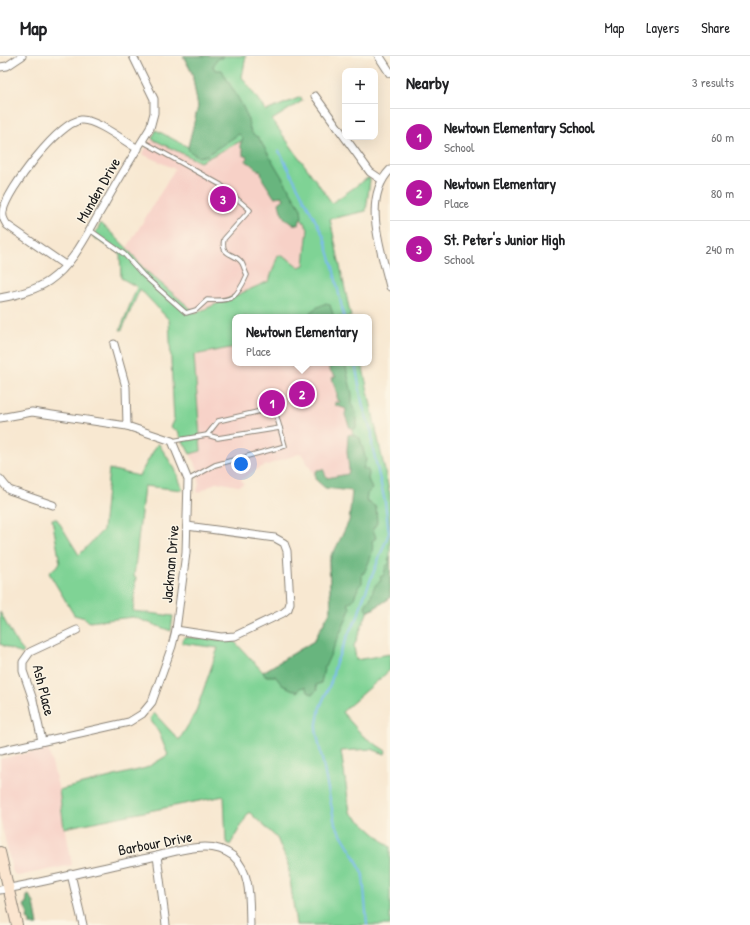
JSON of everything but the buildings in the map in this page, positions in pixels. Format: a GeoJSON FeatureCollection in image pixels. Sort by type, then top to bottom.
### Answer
{"type":"FeatureCollection","features":[{"type":"Feature","properties":{"kind":"main road"},"geometry":{"type":"LineString","coordinates":[[0,852],[4,890],[17,925]]}},
{"type":"Feature","properties":{"kind":"street"},"geometry":{"type":"LineString","coordinates":[[0,67],[7,66],[22,56]]}},
{"type":"Feature","properties":{"kind":"street","name":"Munden Drive"},"geometry":{"type":"LineString","coordinates":[[0,298],[23,293],[35,288],[48,281],[65,265],[90,230],[150,128],[154,113],[154,99],[133,56]]}},
{"type":"Feature","properties":{"kind":"street"},"geometry":{"type":"LineString","coordinates":[[379,56],[390,72]]}},
{"type":"Feature","properties":{"kind":"street"},"geometry":{"type":"LineString","coordinates":[[315,96],[370,172],[382,180]]}},
{"type":"Feature","properties":{"kind":"street"},"geometry":{"type":"LineString","coordinates":[[65,265],[7,225],[3,219],[4,210],[10,196],[38,155],[51,139],[77,121],[91,122],[138,149]]}},
{"type":"Feature","properties":{"kind":"street"},"geometry":{"type":"LineString","coordinates":[[390,170],[382,180],[376,193],[374,210],[386,253],[390,287]]}},
{"type":"Feature","properties":{"kind":"street"},"geometry":{"type":"LineString","coordinates":[[114,344],[126,387],[127,426]]}},
{"type":"Feature","properties":{"kind":"street"},"geometry":{"type":"LineString","coordinates":[[0,418],[32,412],[127,426],[172,441]]}},
{"type":"Feature","properties":{"kind":"street","name":"Jackman Drive"},"geometry":{"type":"LineString","coordinates":[[0,751],[125,723],[142,714],[154,697],[176,630],[186,553],[188,480],[172,441]]}},
{"type":"Feature","properties":{"kind":"street"},"geometry":{"type":"LineString","coordinates":[[0,479],[10,490],[53,505]]}},
{"type":"Feature","properties":{"kind":"street"},"geometry":{"type":"LineString","coordinates":[[176,630],[221,637],[235,636],[283,613],[288,609],[290,603],[287,551],[281,540],[187,526]]}},
{"type":"Feature","properties":{"kind":"street","name":"Ash Place"},"geometry":{"type":"LineString","coordinates":[[42,741],[35,705],[23,671],[23,662],[30,652],[77,630]]}},
{"type":"Feature","properties":{"kind":"street","name":"Barbour Drive"},"geometry":{"type":"LineString","coordinates":[[4,890],[71,874],[206,847],[218,849],[233,857],[241,866],[247,878],[250,925]]}},
{"type":"Feature","properties":{"kind":"street"},"geometry":{"type":"LineString","coordinates":[[157,856],[166,925]]}},
{"type":"Feature","properties":{"kind":"street"},"geometry":{"type":"LineString","coordinates":[[71,874],[83,925]]}},
{"type":"Feature","properties":{"kind":"lane"},"geometry":{"type":"LineString","coordinates":[[90,230],[124,254],[144,275],[186,313],[196,310],[207,300],[222,301],[240,292],[247,275],[241,262],[225,252],[223,245],[224,239],[250,210],[222,185],[142,141]]}},
{"type":"Feature","properties":{"kind":"lane"},"geometry":{"type":"LineString","coordinates":[[188,480],[215,465],[285,446],[274,408],[218,420],[207,435]]}},
{"type":"Feature","properties":{"kind":"lane"},"geometry":{"type":"LineString","coordinates":[[172,441],[207,435],[218,438],[280,428]]}},
{"type":"Feature","properties":{"kind":"shaded area"},"geometry":{"type":"Polygon","coordinates":[[[249,136],[308,229],[304,265],[196,313],[144,269],[127,248],[175,169],[142,154],[152,139],[200,162],[249,136]]]}},
{"type":"Feature","properties":{"kind":"shaded area"},"geometry":{"type":"Polygon","coordinates":[[[232,348],[232,366],[339,366],[365,492],[349,521],[352,491],[325,488],[320,484],[301,453],[259,468],[241,480],[244,484],[238,486],[217,482],[198,493],[198,470],[190,454],[201,451],[194,355],[232,348]]]}},
{"type":"Feature","properties":{"kind":"shaded area"},"geometry":{"type":"Polygon","coordinates":[[[48,748],[59,790],[72,865],[18,876],[15,875],[12,870],[0,818],[0,759],[48,748]]]}},
{"type":"Feature","properties":{"kind":"green space"},"geometry":{"type":"Polygon","coordinates":[[[183,56],[246,56],[242,77],[266,111],[301,97],[302,101],[272,120],[332,203],[369,177],[370,180],[366,211],[330,219],[350,314],[232,314],[232,348],[194,355],[201,451],[190,454],[178,432],[171,427],[174,421],[169,320],[140,289],[122,330],[120,330],[137,287],[121,278],[120,253],[93,237],[101,223],[127,248],[144,269],[196,313],[269,281],[278,255],[287,258],[299,267],[304,265],[308,229],[249,137],[200,162],[152,139],[156,130],[188,147],[198,107],[192,73],[183,56]]]}},
{"type":"Feature","properties":{"kind":"green space"},"geometry":{"type":"Polygon","coordinates":[[[184,56],[223,56],[223,58],[218,58],[213,66],[215,70],[222,70],[247,116],[252,134],[258,137],[301,209],[302,217],[298,225],[287,221],[281,211],[279,203],[284,199],[282,196],[274,197],[263,180],[261,172],[246,161],[247,157],[243,155],[240,145],[243,138],[239,134],[207,155],[199,157],[189,151],[188,147],[198,107],[192,73],[184,56]]]}},
{"type":"Feature","properties":{"kind":"green space"},"geometry":{"type":"Polygon","coordinates":[[[326,303],[330,305],[333,314],[310,314],[326,303]]]}},
{"type":"Feature","properties":{"kind":"green space"},"geometry":{"type":"Polygon","coordinates":[[[329,366],[346,366],[352,394],[352,406],[357,417],[355,429],[350,428],[345,415],[346,409],[335,405],[335,402],[339,403],[340,401],[337,400],[337,394],[332,378],[336,376],[330,371],[329,366]]]}},
{"type":"Feature","properties":{"kind":"green space"},"geometry":{"type":"Polygon","coordinates":[[[339,366],[363,366],[390,495],[390,598],[367,613],[354,646],[356,660],[390,654],[390,670],[342,712],[363,736],[386,751],[385,754],[371,749],[341,751],[350,812],[390,847],[390,925],[296,925],[288,864],[277,838],[249,812],[230,845],[226,842],[224,796],[64,828],[59,790],[146,768],[168,755],[159,733],[150,719],[154,713],[179,740],[195,714],[218,648],[182,643],[184,637],[234,641],[263,672],[314,641],[331,610],[329,562],[332,552],[335,551],[365,492],[339,366]]]}},
{"type":"Feature","properties":{"kind":"green space"},"geometry":{"type":"Polygon","coordinates":[[[351,434],[360,438],[366,460],[363,469],[367,469],[369,473],[368,479],[372,489],[367,494],[366,501],[376,507],[377,523],[373,529],[376,538],[372,541],[373,549],[371,557],[364,573],[362,573],[362,583],[359,586],[353,600],[348,603],[350,608],[347,618],[324,669],[321,683],[316,685],[317,690],[313,694],[309,693],[305,687],[300,688],[298,692],[282,685],[275,676],[265,676],[263,672],[314,641],[331,610],[329,562],[349,521],[352,491],[325,488],[315,479],[315,473],[317,470],[323,469],[327,478],[348,474],[348,435],[351,434]]]}},
{"type":"Feature","properties":{"kind":"green space"},"geometry":{"type":"Polygon","coordinates":[[[158,443],[175,469],[183,490],[144,486],[134,577],[136,577],[133,611],[173,616],[171,631],[133,617],[89,622],[85,618],[74,615],[49,573],[60,563],[52,519],[57,519],[79,555],[103,530],[109,469],[139,476],[158,443]]]}},
{"type":"Feature","properties":{"kind":"green space"},"geometry":{"type":"Polygon","coordinates":[[[390,562],[390,598],[367,611],[365,607],[366,604],[370,599],[375,586],[381,581],[380,577],[384,575],[386,566],[390,562]]]}},
{"type":"Feature","properties":{"kind":"green space"},"geometry":{"type":"Polygon","coordinates":[[[0,612],[16,642],[24,652],[22,654],[0,644],[0,612]]]}},
{"type":"Feature","properties":{"kind":"green space"},"geometry":{"type":"Polygon","coordinates":[[[29,895],[34,903],[38,925],[30,925],[30,921],[27,919],[28,915],[24,905],[26,904],[27,896],[29,895]]]}},
{"type":"Feature","properties":{"kind":"waterway"},"geometry":{"type":"LineString","coordinates":[[279,151],[324,237],[333,267],[343,314]]}},
{"type":"Feature","properties":{"kind":"waterway"},"geometry":{"type":"LineString","coordinates":[[356,366],[363,407],[372,433],[372,445],[385,502],[389,533],[363,599],[357,619],[351,628],[335,665],[331,682],[320,707],[316,729],[335,824],[355,857],[363,875],[367,925]]}},
{"type":"Feature","properties":{"kind":"place","name":"St. Peter's Junior High"},"geometry":{"type":"Point","coordinates":[223,199]}},
{"type":"Feature","properties":{"kind":"place","name":"Newtown Elementary"},"geometry":{"type":"Point","coordinates":[302,394]}},
{"type":"Feature","properties":{"kind":"place","name":"Newtown Elementary School"},"geometry":{"type":"Point","coordinates":[272,403]}}]}
